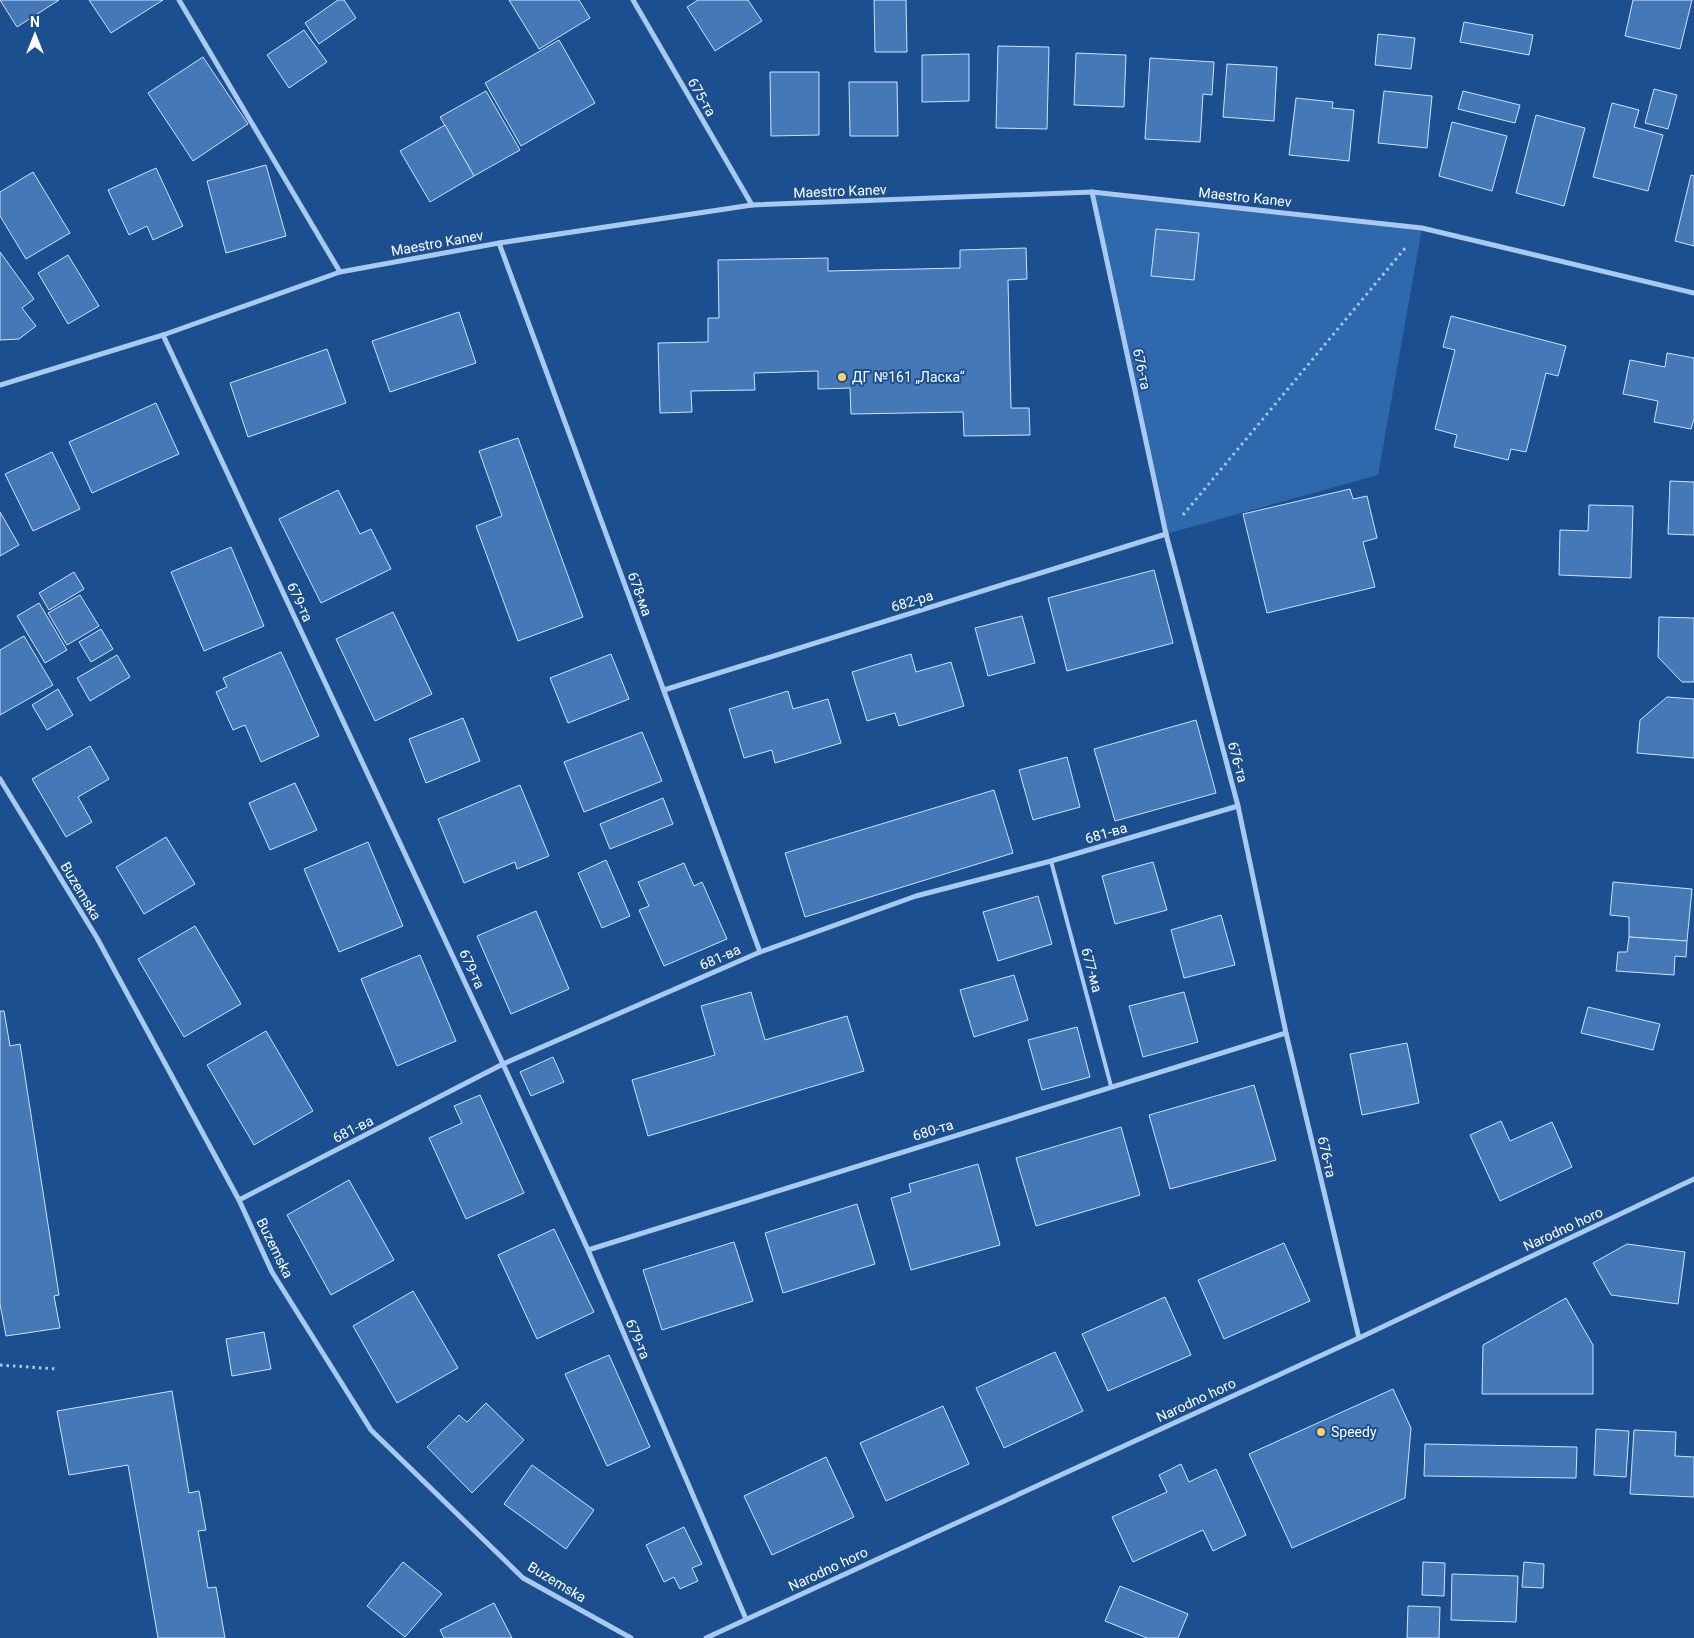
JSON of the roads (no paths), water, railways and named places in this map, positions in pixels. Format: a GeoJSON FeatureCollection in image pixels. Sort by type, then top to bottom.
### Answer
{"type":"FeatureCollection","features":[{"type":"Feature","properties":{"kind":"street"},"geometry":{"type":"LineString","coordinates":[[179,0],[340,272]]}},
{"type":"Feature","properties":{"kind":"street","name":"675-та"},"geometry":{"type":"LineString","coordinates":[[633,0],[752,205]]}},
{"type":"Feature","properties":{"kind":"street","name":"Maestro Kanev"},"geometry":{"type":"LineString","coordinates":[[0,386],[163,335],[340,272],[499,243],[752,205],[1092,192],[1422,228],[1694,294]]}},
{"type":"Feature","properties":{"kind":"street","name":"676-та"},"geometry":{"type":"LineString","coordinates":[[1092,192],[1166,534],[1238,806],[1286,1033],[1359,1338]]}},
{"type":"Feature","properties":{"kind":"street","name":"678-ма"},"geometry":{"type":"LineString","coordinates":[[499,243],[760,952]]}},
{"type":"Feature","properties":{"kind":"street","name":"679-та"},"geometry":{"type":"LineString","coordinates":[[163,335],[588,1250],[746,1619]]}},
{"type":"Feature","properties":{"kind":"street","name":"682-ра"},"geometry":{"type":"LineString","coordinates":[[664,690],[1166,534]]}},
{"type":"Feature","properties":{"kind":"street","name":"Buzemska"},"geometry":{"type":"LineString","coordinates":[[0,779],[97,938],[239,1200],[272,1272],[371,1430],[523,1578],[631,1638]]}},
{"type":"Feature","properties":{"kind":"street","name":"681-ва"},"geometry":{"type":"LineString","coordinates":[[239,1200],[503,1064],[760,952],[916,896],[1051,861],[1238,806]]}},
{"type":"Feature","properties":{"kind":"street","name":"680-та"},"geometry":{"type":"LineString","coordinates":[[588,1250],[1286,1033]]}},
{"type":"Feature","properties":{"kind":"street","name":"Narodno horo"},"geometry":{"type":"LineString","coordinates":[[706,1638],[1359,1338],[1694,1179]]}},
{"type":"Feature","properties":{"kind":"lane","name":"677-ма"},"geometry":{"type":"LineString","coordinates":[[1051,861],[1112,1086]]}},
{"type":"Feature","properties":{"kind":"place","name":"ДГ №161 „Ласка“"},"geometry":{"type":"Point","coordinates":[842,377]}},
{"type":"Feature","properties":{"kind":"place","name":"Speedy"},"geometry":{"type":"Point","coordinates":[1321,1432]}}]}
